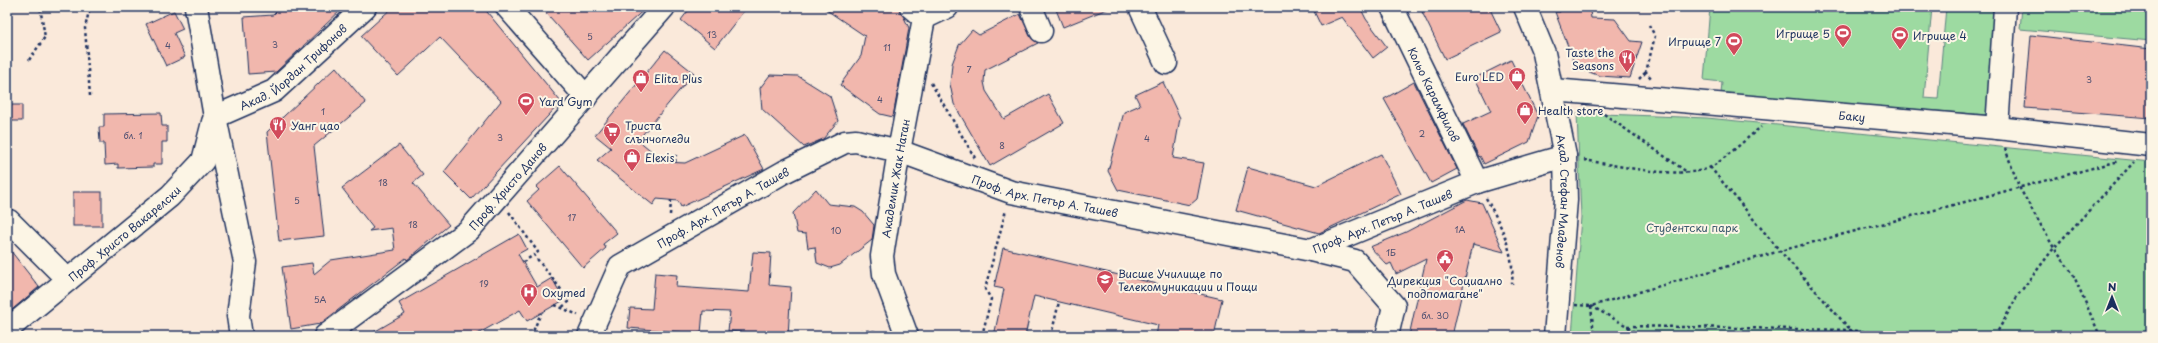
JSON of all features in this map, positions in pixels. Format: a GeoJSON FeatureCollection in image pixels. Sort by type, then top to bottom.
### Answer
{"type":"FeatureCollection","features":[{"type":"Feature","properties":{"kind":"street","name":"Проф. Христо Вакарелски"},"geometry":{"type":"LineString","coordinates":[[196,7],[214,117],[245,262],[238,316],[241,336]]}},
{"type":"Feature","properties":{"kind":"street","name":"Акад. Йордан Трифонов"},"geometry":{"type":"LineString","coordinates":[[214,117],[274,91],[365,7]]}},
{"type":"Feature","properties":{"kind":"street"},"geometry":{"type":"LineString","coordinates":[[507,7],[586,97]]}},
{"type":"Feature","properties":{"kind":"street","name":"Проф. Христо Данов"},"geometry":{"type":"LineString","coordinates":[[325,336],[469,230],[664,7]]}},
{"type":"Feature","properties":{"kind":"street"},"geometry":{"type":"LineString","coordinates":[[917,12],[946,7]]}},
{"type":"Feature","properties":{"kind":"street"},"geometry":{"type":"LineString","coordinates":[[1031,7],[1046,21]]}},
{"type":"Feature","properties":{"kind":"street"},"geometry":{"type":"LineString","coordinates":[[1140,7],[1166,63]]}},
{"type":"Feature","properties":{"kind":"street","name":"Кольо Карамфилов"},"geometry":{"type":"LineString","coordinates":[[1392,7],[1477,182]]}},
{"type":"Feature","properties":{"kind":"street","name":"Акад. Стефан Младенов"},"geometry":{"type":"LineString","coordinates":[[1525,7],[1544,53],[1553,90],[1565,156],[1566,200],[1555,336]]}},
{"type":"Feature","properties":{"kind":"street"},"geometry":{"type":"LineString","coordinates":[[1997,128],[2005,7]]}},
{"type":"Feature","properties":{"kind":"street","name":"Академик Жак Натан"},"geometry":{"type":"LineString","coordinates":[[899,335],[884,274],[882,256],[899,151],[917,58],[917,12]]}},
{"type":"Feature","properties":{"kind":"street","name":"Баку"},"geometry":{"type":"LineString","coordinates":[[1553,90],[1781,111],[1997,128],[2145,151]]}},
{"type":"Feature","properties":{"kind":"street","name":"Проф. Христо Вакарелски"},"geometry":{"type":"LineString","coordinates":[[7,330],[170,196],[203,161],[214,117]]}},
{"type":"Feature","properties":{"kind":"street","name":"Проф. Арх. Петър А. Ташев"},"geometry":{"type":"LineString","coordinates":[[592,329],[620,266],[784,172],[845,142],[856,141],[899,151],[1001,188],[1311,250],[1477,182],[1565,156]]}},
{"type":"Feature","properties":{"kind":"street"},"geometry":{"type":"LineString","coordinates":[[9,221],[68,280]]}},
{"type":"Feature","properties":{"kind":"street"},"geometry":{"type":"LineString","coordinates":[[1311,250],[1355,261],[1394,306],[1387,336]]}},
{"type":"Feature","properties":{"kind":"path"},"geometry":{"type":"LineString","coordinates":[[29,60],[45,37],[40,7]]}},
{"type":"Feature","properties":{"kind":"path"},"geometry":{"type":"LineString","coordinates":[[90,7],[85,28],[90,96]]}},
{"type":"Feature","properties":{"kind":"path"},"geometry":{"type":"LineString","coordinates":[[1649,25],[1654,36],[1646,72],[1655,84],[1654,100]]}},
{"type":"Feature","properties":{"kind":"path"},"geometry":{"type":"LineString","coordinates":[[917,58],[1001,188],[985,289],[991,299],[982,336]]}},
{"type":"Feature","properties":{"kind":"path"},"geometry":{"type":"LineString","coordinates":[[1565,156],[1654,172],[1687,172],[1710,167],[1781,111]]}},
{"type":"Feature","properties":{"kind":"path"},"geometry":{"type":"LineString","coordinates":[[1603,114],[1687,172]]}},
{"type":"Feature","properties":{"kind":"path"},"geometry":{"type":"LineString","coordinates":[[1997,128],[2019,186],[2054,248],[2074,274],[2100,336]]}},
{"type":"Feature","properties":{"kind":"path"},"geometry":{"type":"LineString","coordinates":[[1995,336],[2018,295],[2054,248],[2145,151]]}},
{"type":"Feature","properties":{"kind":"path"},"geometry":{"type":"LineString","coordinates":[[675,162],[676,154]]}},
{"type":"Feature","properties":{"kind":"path"},"geometry":{"type":"LineString","coordinates":[[1591,306],[1780,251],[2019,186],[2125,160]]}},
{"type":"Feature","properties":{"kind":"path"},"geometry":{"type":"LineString","coordinates":[[1710,167],[1780,251],[1856,336]]}},
{"type":"Feature","properties":{"kind":"path"},"geometry":{"type":"LineString","coordinates":[[1477,182],[1503,230],[1513,270],[1512,284]]}},
{"type":"Feature","properties":{"kind":"path"},"geometry":{"type":"LineString","coordinates":[[498,197],[538,252],[523,262]]}},
{"type":"Feature","properties":{"kind":"path"},"geometry":{"type":"LineString","coordinates":[[670,218],[671,200]]}},
{"type":"Feature","properties":{"kind":"path"},"geometry":{"type":"LineString","coordinates":[[534,254],[570,301],[561,308]]}},
{"type":"Feature","properties":{"kind":"path"},"geometry":{"type":"LineString","coordinates":[[1051,336],[1059,302]]}},
{"type":"Feature","properties":{"kind":"path"},"geometry":{"type":"LineString","coordinates":[[555,305],[592,329]]}},
{"type":"Feature","properties":{"kind":"path"},"geometry":{"type":"LineString","coordinates":[[1591,306],[1626,326],[1639,336]]}},
{"type":"Feature","properties":{"kind":"path"},"geometry":{"type":"LineString","coordinates":[[1591,306],[1594,336]]}},
{"type":"Feature","properties":{"kind":"path"},"geometry":{"type":"LineString","coordinates":[[531,336],[541,314]]}},
{"type":"Feature","properties":{"kind":"path"},"geometry":{"type":"LineString","coordinates":[[1626,326],[1850,330],[1898,336]]}},
{"type":"Feature","properties":{"kind":"path"},"geometry":{"type":"LineString","coordinates":[[843,336],[850,332],[872,331],[899,335]]}},
{"type":"Feature","properties":{"kind":"green space"},"geometry":{"type":"Polygon","coordinates":[[[1710,7],[1932,7],[1924,98],[1938,99],[1946,7],[1996,7],[1987,115],[1721,94],[1722,82],[1704,80],[1710,7]]]}},
{"type":"Feature","properties":{"kind":"green space"},"geometry":{"type":"Polygon","coordinates":[[[2022,7],[2151,7],[2151,41],[2020,29],[2022,7]]]}},
{"type":"Feature","properties":{"kind":"green space","name":"Студентски парк"},"geometry":{"type":"Polygon","coordinates":[[[1577,113],[1707,118],[2151,162],[2151,336],[1572,336],[1581,217],[1577,113]]]}},
{"type":"Feature","properties":{"kind":"building"},"geometry":{"type":"Polygon","coordinates":[[[281,7],[344,7],[276,72],[248,74],[244,17],[273,15],[281,7]]]}},
{"type":"Feature","properties":{"kind":"building"},"geometry":{"type":"Polygon","coordinates":[[[393,7],[483,7],[561,102],[471,199],[444,172],[501,101],[440,37],[398,76],[361,36],[393,7]]]}},
{"type":"Feature","properties":{"kind":"building"},"geometry":{"type":"Polygon","coordinates":[[[541,7],[647,7],[588,60],[541,7]]]}},
{"type":"Feature","properties":{"kind":"building"},"geometry":{"type":"Polygon","coordinates":[[[691,7],[747,7],[715,48],[681,20],[691,7]]]}},
{"type":"Feature","properties":{"kind":"building"},"geometry":{"type":"Polygon","coordinates":[[[822,7],[899,7],[909,28],[893,117],[880,114],[840,85],[861,56],[865,36],[822,7]]]}},
{"type":"Feature","properties":{"kind":"building"},"geometry":{"type":"Polygon","coordinates":[[[1055,7],[1112,7],[1063,27],[1055,7]]]}},
{"type":"Feature","properties":{"kind":"building"},"geometry":{"type":"Polygon","coordinates":[[[1312,7],[1365,7],[1361,9],[1366,19],[1387,47],[1373,58],[1342,17],[1321,26],[1312,7]]]}},
{"type":"Feature","properties":{"kind":"building"},"geometry":{"type":"Polygon","coordinates":[[[1431,7],[1489,7],[1501,32],[1445,59],[1422,12],[1431,7]]]}},
{"type":"Feature","properties":{"kind":"building"},"geometry":{"type":"Polygon","coordinates":[[[1560,9],[1590,11],[1591,18],[1615,19],[1631,41],[1642,42],[1630,78],[1600,76],[1581,69],[1574,62],[1555,12],[1560,12],[1560,9]]]}},
{"type":"Feature","properties":{"kind":"building"},"geometry":{"type":"Polygon","coordinates":[[[174,11],[183,29],[174,33],[185,57],[166,66],[146,24],[174,11]]]}},
{"type":"Feature","properties":{"kind":"building"},"geometry":{"type":"Polygon","coordinates":[[[1020,14],[1030,36],[1038,43],[985,70],[984,82],[986,91],[1004,119],[1048,94],[1064,123],[990,166],[954,104],[950,84],[952,64],[959,45],[972,30],[979,35],[1020,14]]]}},
{"type":"Feature","properties":{"kind":"building"},"geometry":{"type":"Polygon","coordinates":[[[2031,35],[2151,49],[2151,118],[2025,108],[2031,35]]]}},
{"type":"Feature","properties":{"kind":"building"},"geometry":{"type":"Polygon","coordinates":[[[665,50],[694,73],[638,140],[665,162],[685,163],[745,135],[764,169],[681,207],[678,201],[657,199],[653,205],[597,160],[611,148],[595,135],[665,50]]]}},
{"type":"Feature","properties":{"kind":"building"},"geometry":{"type":"Polygon","coordinates":[[[1511,60],[1538,116],[1529,142],[1484,164],[1463,124],[1491,111],[1475,78],[1511,60]]]}},
{"type":"Feature","properties":{"kind":"building"},"geometry":{"type":"Polygon","coordinates":[[[336,67],[366,103],[314,146],[324,236],[279,241],[267,132],[336,67]]]}},
{"type":"Feature","properties":{"kind":"building"},"geometry":{"type":"Polygon","coordinates":[[[770,75],[798,76],[830,96],[838,121],[823,139],[804,147],[762,109],[760,88],[770,75]]]}},
{"type":"Feature","properties":{"kind":"building"},"geometry":{"type":"Polygon","coordinates":[[[1163,82],[1180,118],[1173,158],[1204,163],[1197,199],[1190,205],[1118,190],[1108,171],[1124,112],[1140,105],[1135,95],[1163,82]]]}},
{"type":"Feature","properties":{"kind":"building"},"geometry":{"type":"Polygon","coordinates":[[[1414,82],[1457,169],[1431,183],[1384,99],[1414,82]]]}},
{"type":"Feature","properties":{"kind":"building"},"geometry":{"type":"Polygon","coordinates":[[[7,105],[22,105],[22,121],[7,121],[7,105]]]}},
{"type":"Feature","properties":{"kind":"building"},"geometry":{"type":"Polygon","coordinates":[[[161,113],[162,126],[167,126],[167,142],[162,142],[162,164],[153,164],[153,167],[118,168],[118,164],[105,165],[104,143],[100,143],[99,127],[104,127],[104,114],[161,113]]]}},
{"type":"Feature","properties":{"kind":"building"},"geometry":{"type":"Polygon","coordinates":[[[399,145],[423,175],[413,183],[449,225],[407,260],[406,258],[320,324],[291,329],[282,267],[312,263],[314,274],[331,260],[395,250],[392,228],[369,231],[373,228],[342,188],[399,145]]]}},
{"type":"Feature","properties":{"kind":"building"},"geometry":{"type":"Polygon","coordinates":[[[1381,154],[1401,194],[1319,233],[1236,210],[1248,167],[1316,186],[1381,154]]]}},
{"type":"Feature","properties":{"kind":"building"},"geometry":{"type":"Polygon","coordinates":[[[560,166],[617,233],[603,244],[606,248],[583,268],[527,201],[539,190],[536,187],[560,166]]]}},
{"type":"Feature","properties":{"kind":"building"},"geometry":{"type":"Polygon","coordinates":[[[816,189],[828,204],[855,207],[863,212],[874,225],[872,240],[840,265],[830,268],[817,263],[815,247],[808,248],[806,234],[797,233],[793,213],[816,189]]]}},
{"type":"Feature","properties":{"kind":"building"},"geometry":{"type":"Polygon","coordinates":[[[73,192],[102,192],[102,226],[73,226],[73,192]]]}},
{"type":"Feature","properties":{"kind":"building"},"geometry":{"type":"Polygon","coordinates":[[[1467,200],[1482,203],[1504,252],[1473,244],[1452,336],[1409,336],[1426,259],[1396,274],[1391,263],[1387,265],[1370,247],[1406,232],[1467,200]]]}},
{"type":"Feature","properties":{"kind":"building"},"geometry":{"type":"Polygon","coordinates":[[[519,234],[527,249],[518,254],[537,287],[552,278],[564,300],[527,321],[520,310],[474,336],[367,336],[405,314],[399,303],[519,234]]]}},
{"type":"Feature","properties":{"kind":"building"},"geometry":{"type":"Polygon","coordinates":[[[7,246],[39,287],[7,314],[7,246]]]}},
{"type":"Feature","properties":{"kind":"building","name":"Висше Училище по Телекомуникации и Пощи"},"geometry":{"type":"Polygon","coordinates":[[[1003,248],[1222,299],[1214,336],[1156,336],[1158,325],[1034,296],[1025,336],[994,336],[1004,289],[994,287],[1003,248]]]}},
{"type":"Feature","properties":{"kind":"building"},"geometry":{"type":"Polygon","coordinates":[[[753,252],[771,253],[769,285],[791,287],[788,336],[765,336],[765,334],[728,331],[730,312],[703,311],[701,333],[698,333],[698,336],[681,336],[681,332],[628,328],[630,308],[652,309],[655,273],[677,275],[676,287],[749,292],[753,252]]]}},
{"type":"Feature","properties":{"kind":"place","name":"Игрище 5"},"geometry":{"type":"Point","coordinates":[1843,48]}},
{"type":"Feature","properties":{"kind":"place","name":"Игрище 4"},"geometry":{"type":"Point","coordinates":[1900,50]}},
{"type":"Feature","properties":{"kind":"place","name":"Игрище 7"},"geometry":{"type":"Point","coordinates":[1734,56]}},
{"type":"Feature","properties":{"kind":"place","name":"Taste the Seasons"},"geometry":{"type":"Point","coordinates":[1627,73]}},
{"type":"Feature","properties":{"kind":"place","name":"Euro LED"},"geometry":{"type":"Point","coordinates":[1517,91]}},
{"type":"Feature","properties":{"kind":"place","name":"Elita Plus"},"geometry":{"type":"Point","coordinates":[641,93]}},
{"type":"Feature","properties":{"kind":"place","name":"Yard Gym"},"geometry":{"type":"Point","coordinates":[526,116]}},
{"type":"Feature","properties":{"kind":"place","name":"Health store"},"geometry":{"type":"Point","coordinates":[1525,125]}},
{"type":"Feature","properties":{"kind":"place","name":"Уанг цао"},"geometry":{"type":"Point","coordinates":[278,140]}},
{"type":"Feature","properties":{"kind":"place","name":"Триста слънчогледи"},"geometry":{"type":"Point","coordinates":[612,146]}},
{"type":"Feature","properties":{"kind":"place","name":"Elexis"},"geometry":{"type":"Point","coordinates":[632,172]}},
{"type":"Feature","properties":{"kind":"place","name":"Дирекция \"Социално подпомагане\""},"geometry":{"type":"Point","coordinates":[1445,273]}},
{"type":"Feature","properties":{"kind":"place","name":"Висше Училище по Телекомуникации и Пощи"},"geometry":{"type":"Point","coordinates":[1105,294]}},
{"type":"Feature","properties":{"kind":"place","name":"Oxymed"},"geometry":{"type":"Point","coordinates":[529,307]}}]}
